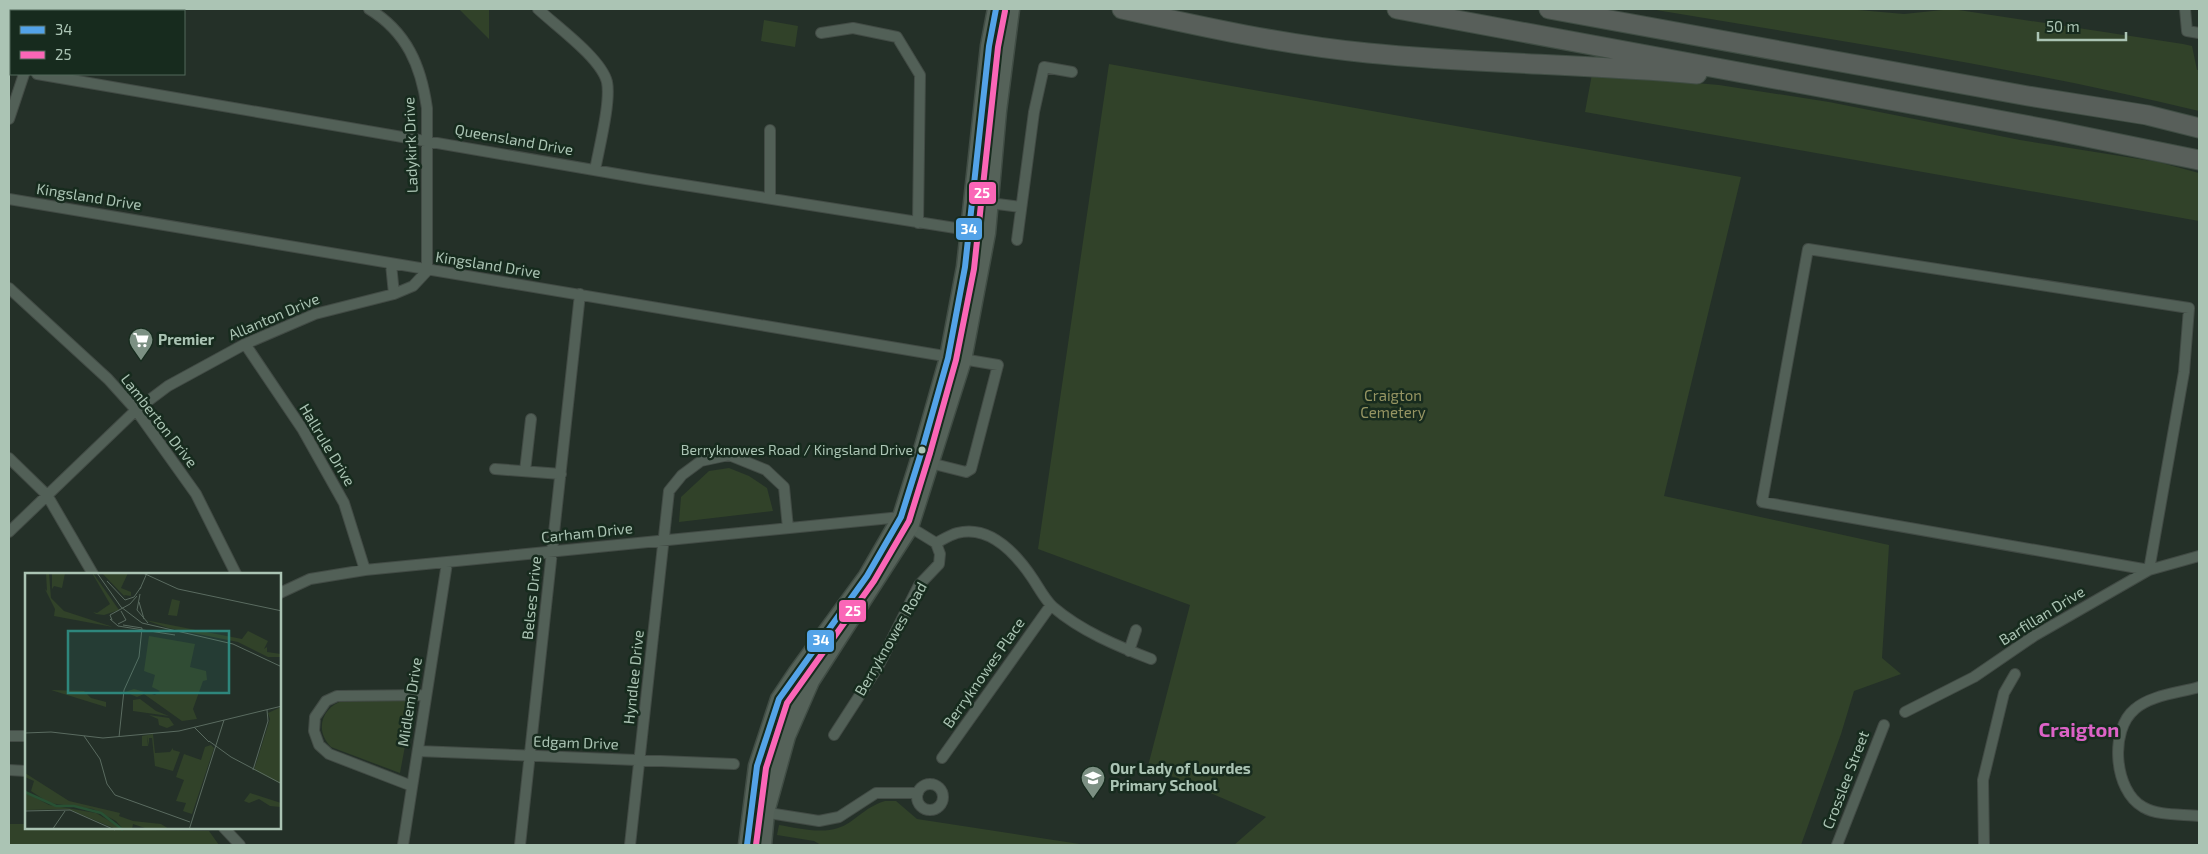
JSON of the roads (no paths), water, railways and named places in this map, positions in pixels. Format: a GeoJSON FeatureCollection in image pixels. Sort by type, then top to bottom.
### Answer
{"type":"FeatureCollection","features":[{"type":"Feature","properties":{"kind":"highway"},"geometry":{"type":"LineString","coordinates":[[1122,9],[1206,28],[1350,51],[1451,60],[1669,72],[1786,82]]}},
{"type":"Feature","properties":{"kind":"highway"},"geometry":{"type":"LineString","coordinates":[[1397,9],[2060,131],[2199,160]]}},
{"type":"Feature","properties":{"kind":"highway"},"geometry":{"type":"LineString","coordinates":[[1549,9],[2028,96],[2147,115],[2199,128]]}},
{"type":"Feature","properties":{"kind":"main road"},"geometry":{"type":"LineString","coordinates":[[762,845],[758,811],[757,766],[780,699],[797,672],[906,522],[956,359],[979,232],[997,48],[996,9]]}},
{"type":"Feature","properties":{"kind":"main road"},"geometry":{"type":"LineString","coordinates":[[997,48],[1011,9]]}},
{"type":"Feature","properties":{"kind":"main road"},"geometry":{"type":"LineString","coordinates":[[747,845],[758,811]]}},
{"type":"Feature","properties":{"kind":"street","name":"Ladykirk Drive"},"geometry":{"type":"LineString","coordinates":[[369,9],[392,26],[404,39],[414,57],[424,88],[427,140],[428,271]]}},
{"type":"Feature","properties":{"kind":"street"},"geometry":{"type":"LineString","coordinates":[[538,9],[591,58],[604,73],[608,96],[595,170]]}},
{"type":"Feature","properties":{"kind":"street"},"geometry":{"type":"LineString","coordinates":[[2185,9],[2187,31],[2199,34]]}},
{"type":"Feature","properties":{"kind":"street"},"geometry":{"type":"LineString","coordinates":[[821,33],[853,28],[897,36],[920,74],[918,223]]}},
{"type":"Feature","properties":{"kind":"street"},"geometry":{"type":"LineString","coordinates":[[1017,240],[1034,112],[1044,66],[1072,72]]}},
{"type":"Feature","properties":{"kind":"street"},"geometry":{"type":"LineString","coordinates":[[9,119],[24,75]]}},
{"type":"Feature","properties":{"kind":"street","name":"Queensland Drive"},"geometry":{"type":"LineString","coordinates":[[43,75],[595,170],[979,232]]}},
{"type":"Feature","properties":{"kind":"street"},"geometry":{"type":"LineString","coordinates":[[770,130],[770,197]]}},
{"type":"Feature","properties":{"kind":"street","name":"Kingsland Drive"},"geometry":{"type":"LineString","coordinates":[[9,199],[956,359]]}},
{"type":"Feature","properties":{"kind":"street"},"geometry":{"type":"LineString","coordinates":[[982,202],[1021,207]]}},
{"type":"Feature","properties":{"kind":"street"},"geometry":{"type":"LineString","coordinates":[[1808,249],[2188,308],[2184,372],[2149,570],[1762,502],[1808,249]]}},
{"type":"Feature","properties":{"kind":"street"},"geometry":{"type":"LineString","coordinates":[[391,264],[394,294]]}},
{"type":"Feature","properties":{"kind":"street","name":"Allanton Drive"},"geometry":{"type":"LineString","coordinates":[[9,532],[136,410],[168,386],[245,344],[315,314],[394,294],[413,286],[428,271]]}},
{"type":"Feature","properties":{"kind":"street","name":"Lamberton Drive"},"geometry":{"type":"LineString","coordinates":[[9,288],[108,379],[136,410],[196,494],[236,573]]}},
{"type":"Feature","properties":{"kind":"street","name":"Belses Drive"},"geometry":{"type":"LineString","coordinates":[[520,845],[580,294]]}},
{"type":"Feature","properties":{"kind":"street","name":"Hallrule Drive"},"geometry":{"type":"LineString","coordinates":[[245,344],[303,430],[344,503],[365,570]]}},
{"type":"Feature","properties":{"kind":"street"},"geometry":{"type":"LineString","coordinates":[[925,462],[966,472],[971,469],[998,365],[956,359]]}},
{"type":"Feature","properties":{"kind":"street"},"geometry":{"type":"LineString","coordinates":[[525,471],[531,419]]}},
{"type":"Feature","properties":{"kind":"street","name":"Hyndlee Drive"},"geometry":{"type":"LineString","coordinates":[[630,845],[669,491],[682,475],[701,461],[729,456],[766,470],[784,487],[788,528]]}},
{"type":"Feature","properties":{"kind":"street"},"geometry":{"type":"LineString","coordinates":[[9,458],[47,495],[92,573]]}},
{"type":"Feature","properties":{"kind":"street"},"geometry":{"type":"LineString","coordinates":[[495,469],[561,474]]}},
{"type":"Feature","properties":{"kind":"street"},"geometry":{"type":"LineString","coordinates":[[906,522],[936,543],[957,533],[973,532],[1001,542],[1020,560],[1051,605],[1084,628],[1151,659]]}},
{"type":"Feature","properties":{"kind":"street","name":"Carham Drive"},"geometry":{"type":"LineString","coordinates":[[281,593],[310,579],[365,570],[788,528],[906,522]]}},
{"type":"Feature","properties":{"kind":"street","name":"Berryknowes Road"},"geometry":{"type":"LineString","coordinates":[[834,735],[878,667],[919,585],[939,564],[940,554],[936,543]]}},
{"type":"Feature","properties":{"kind":"street","name":"Barfillan Drive"},"geometry":{"type":"LineString","coordinates":[[1905,712],[1974,677],[2034,636],[2149,570],[2199,556]]}},
{"type":"Feature","properties":{"kind":"street","name":"Midlem Drive"},"geometry":{"type":"LineString","coordinates":[[403,845],[447,563]]}},
{"type":"Feature","properties":{"kind":"street","name":"Berryknowes Place"},"geometry":{"type":"LineString","coordinates":[[942,758],[1051,605]]}},
{"type":"Feature","properties":{"kind":"street"},"geometry":{"type":"LineString","coordinates":[[1128,650],[1136,630]]}},
{"type":"Feature","properties":{"kind":"street"},"geometry":{"type":"LineString","coordinates":[[1984,845],[1983,780],[2004,693],[2015,674]]}},
{"type":"Feature","properties":{"kind":"street"},"geometry":{"type":"LineString","coordinates":[[2199,687],[2147,701],[2134,710],[2122,728],[2117,744],[2120,770],[2130,793],[2137,803],[2144,808],[2159,812],[2199,816]]}},
{"type":"Feature","properties":{"kind":"street"},"geometry":{"type":"LineString","coordinates":[[412,786],[329,754],[319,745],[314,724],[321,706],[337,696],[426,695]]}},
{"type":"Feature","properties":{"kind":"street","name":"Crosslee Street"},"geometry":{"type":"LineString","coordinates":[[1837,845],[1884,725]]}},
{"type":"Feature","properties":{"kind":"street"},"geometry":{"type":"LineString","coordinates":[[9,736],[25,736]]}},
{"type":"Feature","properties":{"kind":"street","name":"Edgam Drive"},"geometry":{"type":"LineString","coordinates":[[418,751],[734,764]]}},
{"type":"Feature","properties":{"kind":"street"},"geometry":{"type":"LineString","coordinates":[[9,770],[25,771]]}},
{"type":"Feature","properties":{"kind":"street"},"geometry":{"type":"LineString","coordinates":[[758,811],[819,821],[839,817],[876,793],[918,792]]}},
{"type":"Feature","properties":{"kind":"street"},"geometry":{"type":"LineString","coordinates":[[225,829],[240,845]]}},
{"type":"Feature","properties":{"kind":"place","name":"Premier"},"geometry":{"type":"Point","coordinates":[141,361]}},
{"type":"Feature","properties":{"kind":"place","name":"Berryknowes Road / Kingsland Drive"},"geometry":{"type":"Point","coordinates":[922,450]}},
{"type":"Feature","properties":{"kind":"place","name":"Our Lady of Lourdes Primary School"},"geometry":{"type":"Point","coordinates":[1093,799]}},
{"type":"Feature","properties":{"kind":"district","name":"Craigton"},"geometry":{"type":"Point","coordinates":[2079,730]}},
{"type":"Feature","properties":{"kind":"park label","name":"Craigton Cemetery"},"geometry":{"type":"Point","coordinates":[1393,404]}}]}
